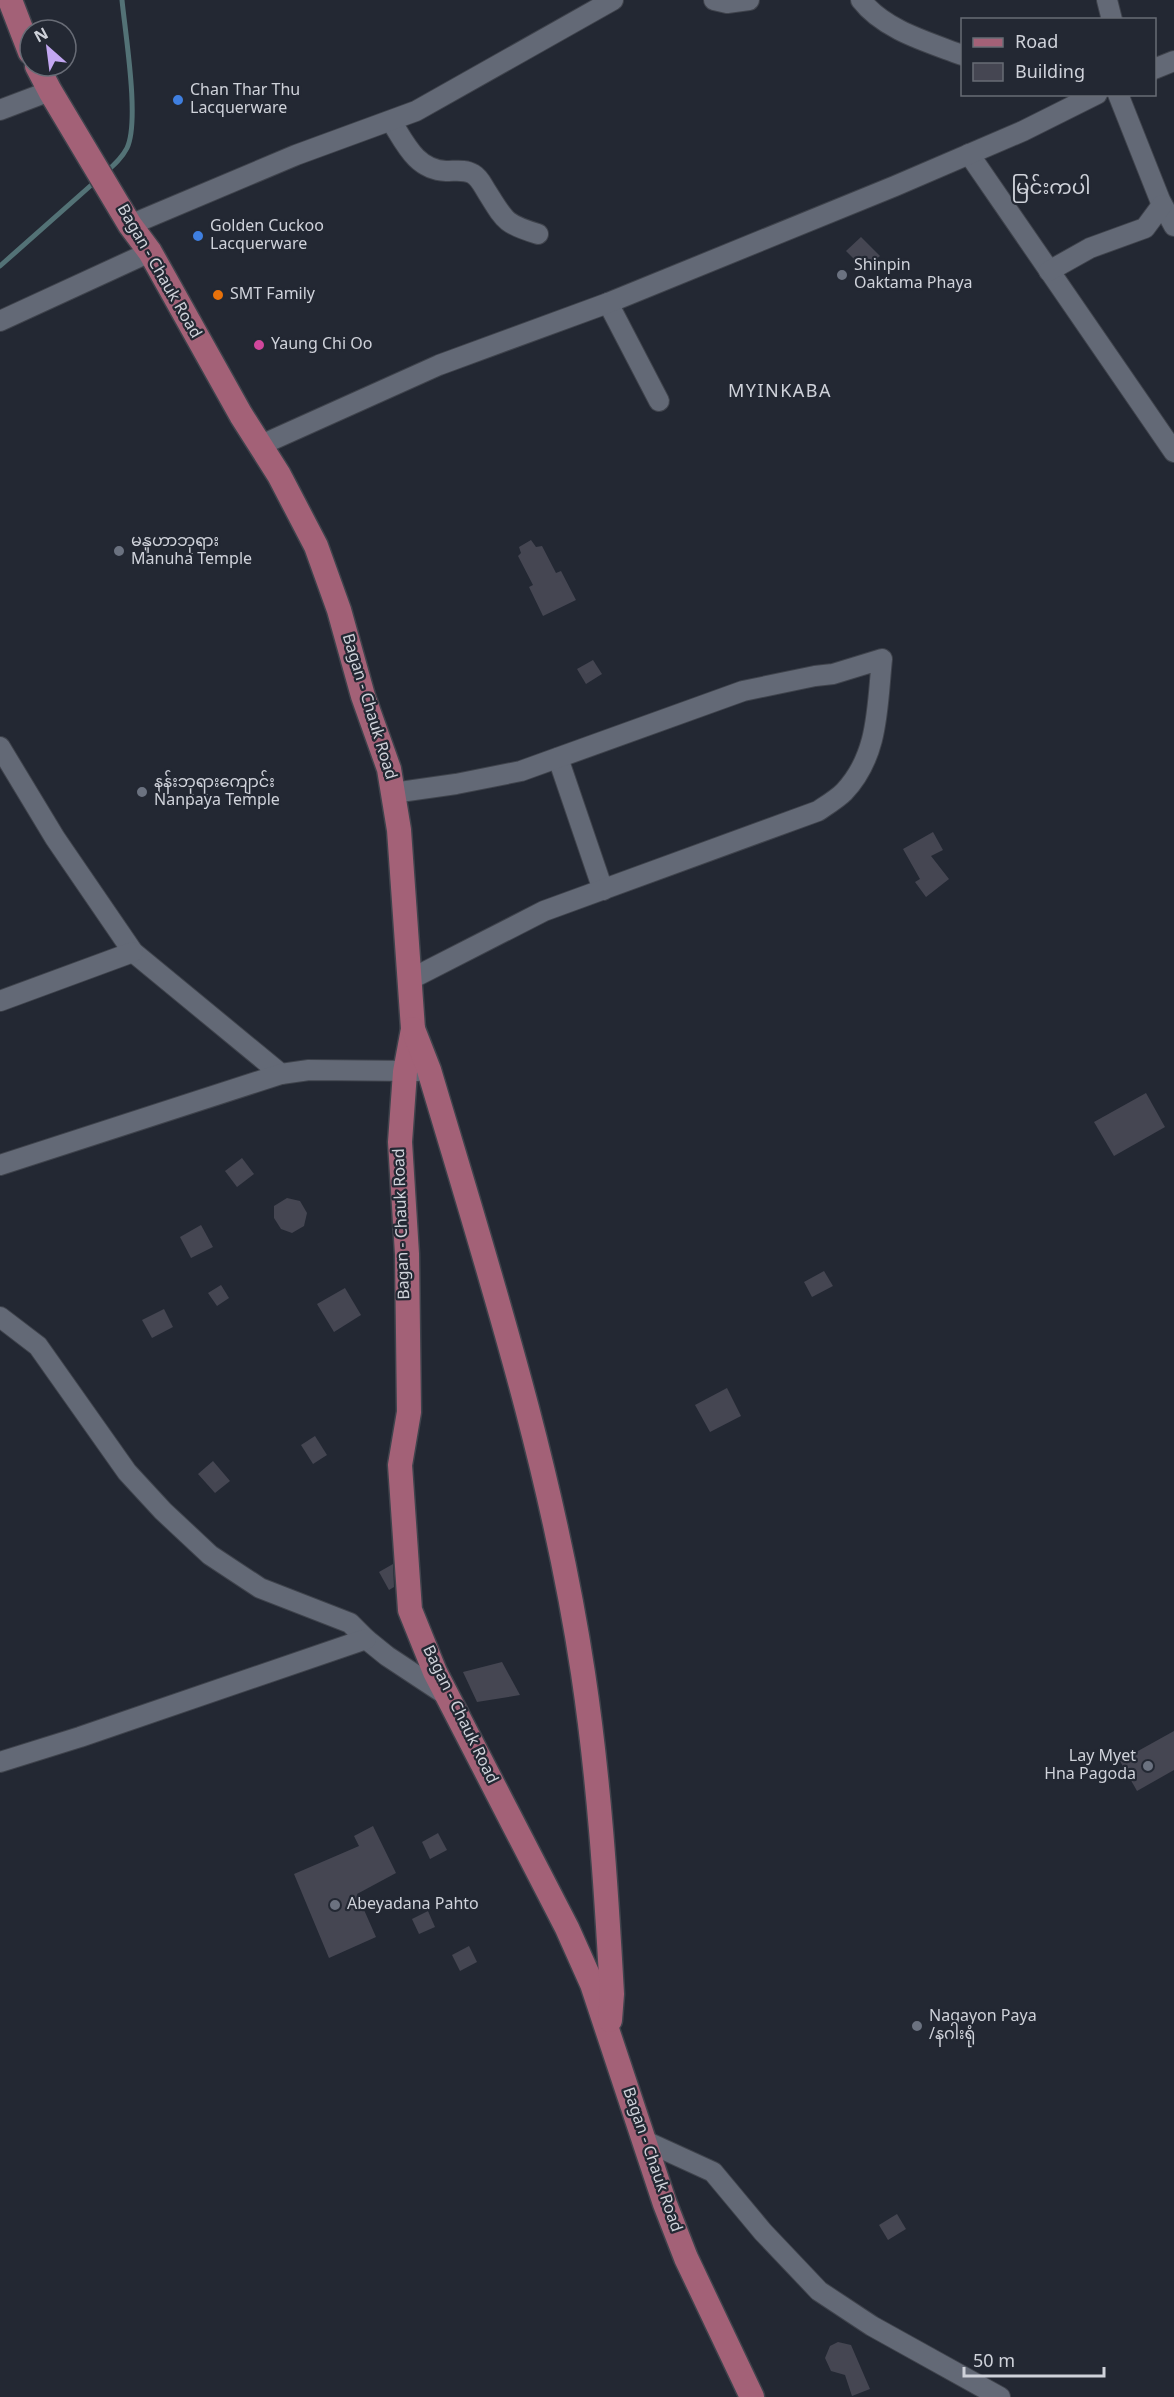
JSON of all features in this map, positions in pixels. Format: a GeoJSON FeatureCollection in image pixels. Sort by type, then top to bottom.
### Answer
{"type":"FeatureCollection","features":[{"type":"Feature","properties":{"kind":"main road"},"geometry":{"type":"LineString","coordinates":[[10,0],[18,21]]}},
{"type":"Feature","properties":{"kind":"main road","name":"Bagan - Chauk Road"},"geometry":{"type":"LineString","coordinates":[[43,78],[130,225],[150,252],[216,372],[279,475],[316,546],[339,610],[363,696],[389,769],[399,830],[413,1029],[405,1072],[400,1142],[407,1254],[409,1412],[400,1465],[410,1610],[446,1695],[567,1928],[592,1984],[643,2140],[686,2258],[752,2397]]}},
{"type":"Feature","properties":{"kind":"main road"},"geometry":{"type":"LineString","coordinates":[[413,1029],[429,1071],[508,1333],[556,1535],[583,1671],[601,1811],[612,1994],[609,2034]]}},
{"type":"Feature","properties":{"kind":"street"},"geometry":{"type":"LineString","coordinates":[[130,225],[296,155],[416,111],[613,0]]}},
{"type":"Feature","properties":{"kind":"street"},"geometry":{"type":"LineString","coordinates":[[714,0],[727,3],[749,0]]}},
{"type":"Feature","properties":{"kind":"street"},"geometry":{"type":"LineString","coordinates":[[861,0],[881,19],[914,37],[961,54]]}},
{"type":"Feature","properties":{"kind":"street"},"geometry":{"type":"LineString","coordinates":[[1107,0],[1112,18]]}},
{"type":"Feature","properties":{"kind":"street"},"geometry":{"type":"LineString","coordinates":[[1156,69],[1174,61]]}},
{"type":"Feature","properties":{"kind":"street"},"geometry":{"type":"LineString","coordinates":[[0,110],[50,91]]}},
{"type":"Feature","properties":{"kind":"street"},"geometry":{"type":"LineString","coordinates":[[261,445],[407,378],[608,303],[969,154],[1023,131],[1088,96]]}},
{"type":"Feature","properties":{"kind":"street"},"geometry":{"type":"LineString","coordinates":[[1119,96],[1165,200],[1174,226]]}},
{"type":"Feature","properties":{"kind":"street"},"geometry":{"type":"LineString","coordinates":[[391,121],[413,156],[425,165],[444,171],[463,170],[472,173],[479,179],[501,215],[510,224],[538,234]]}},
{"type":"Feature","properties":{"kind":"street"},"geometry":{"type":"LineString","coordinates":[[969,154],[1174,452]]}},
{"type":"Feature","properties":{"kind":"street"},"geometry":{"type":"LineString","coordinates":[[1049,271],[1090,248],[1145,228],[1165,200]]}},
{"type":"Feature","properties":{"kind":"street"},"geometry":{"type":"LineString","coordinates":[[0,321],[150,252]]}},
{"type":"Feature","properties":{"kind":"street"},"geometry":{"type":"LineString","coordinates":[[608,303],[659,401]]}},
{"type":"Feature","properties":{"kind":"street"},"geometry":{"type":"LineString","coordinates":[[393,793],[456,784],[521,771],[743,691],[814,676],[833,675],[882,660],[873,741],[858,776],[843,794],[818,811],[544,911],[409,980]]}},
{"type":"Feature","properties":{"kind":"street"},"geometry":{"type":"LineString","coordinates":[[0,747],[55,838],[133,952],[281,1074]]}},
{"type":"Feature","properties":{"kind":"street"},"geometry":{"type":"LineString","coordinates":[[558,758],[603,890]]}},
{"type":"Feature","properties":{"kind":"street"},"geometry":{"type":"LineString","coordinates":[[0,1001],[133,952]]}},
{"type":"Feature","properties":{"kind":"street"},"geometry":{"type":"LineString","coordinates":[[0,1165],[281,1074],[309,1070],[429,1071]]}},
{"type":"Feature","properties":{"kind":"street"},"geometry":{"type":"LineString","coordinates":[[0,1317],[38,1346],[127,1472],[210,1555],[260,1588],[350,1623],[366,1639],[446,1695]]}},
{"type":"Feature","properties":{"kind":"street"},"geometry":{"type":"LineString","coordinates":[[0,1762],[92,1734],[366,1639]]}},
{"type":"Feature","properties":{"kind":"street"},"geometry":{"type":"LineString","coordinates":[[643,2140],[713,2172],[763,2232],[819,2291],[872,2326],[1000,2397]]}},
{"type":"Feature","properties":{"kind":"building"},"geometry":{"type":"Polygon","coordinates":[[[861,237],[880,256],[864,269],[846,251],[861,237]]]}},
{"type":"Feature","properties":{"kind":"building"},"geometry":{"type":"Polygon","coordinates":[[[531,540],[536,547],[542,546],[556,573],[561,571],[576,600],[543,616],[529,587],[533,585],[518,556],[521,553],[519,547],[531,540]]]}},
{"type":"Feature","properties":{"kind":"building"},"geometry":{"type":"Polygon","coordinates":[[[593,660],[602,674],[586,684],[577,669],[593,660]]]}},
{"type":"Feature","properties":{"kind":"building"},"geometry":{"type":"Polygon","coordinates":[[[933,832],[943,850],[931,856],[949,879],[926,897],[915,882],[920,879],[903,849],[933,832]]]}},
{"type":"Feature","properties":{"kind":"building"},"geometry":{"type":"Polygon","coordinates":[[[1146,1093],[1165,1127],[1114,1156],[1094,1122],[1146,1093]]]}},
{"type":"Feature","properties":{"kind":"building"},"geometry":{"type":"Polygon","coordinates":[[[242,1158],[254,1174],[237,1187],[225,1171],[242,1158]]]}},
{"type":"Feature","properties":{"kind":"building"},"geometry":{"type":"Polygon","coordinates":[[[287,1198],[300,1201],[307,1213],[304,1226],[292,1233],[281,1229],[274,1218],[274,1206],[287,1198]]]}},
{"type":"Feature","properties":{"kind":"building"},"geometry":{"type":"Polygon","coordinates":[[[201,1225],[213,1247],[191,1258],[180,1237],[201,1225]]]}},
{"type":"Feature","properties":{"kind":"building"},"geometry":{"type":"Polygon","coordinates":[[[824,1271],[833,1286],[812,1297],[804,1282],[824,1271]]]}},
{"type":"Feature","properties":{"kind":"building"},"geometry":{"type":"Polygon","coordinates":[[[221,1285],[229,1298],[217,1306],[208,1293],[221,1285]]]}},
{"type":"Feature","properties":{"kind":"building"},"geometry":{"type":"Polygon","coordinates":[[[345,1288],[361,1315],[334,1332],[317,1304],[345,1288]]]}},
{"type":"Feature","properties":{"kind":"building"},"geometry":{"type":"Polygon","coordinates":[[[164,1309],[173,1327],[152,1338],[142,1320],[164,1309]]]}},
{"type":"Feature","properties":{"kind":"building"},"geometry":{"type":"Polygon","coordinates":[[[727,1388],[741,1416],[710,1432],[695,1405],[727,1388]]]}},
{"type":"Feature","properties":{"kind":"building"},"geometry":{"type":"Polygon","coordinates":[[[315,1436],[327,1455],[313,1464],[301,1445],[315,1436]]]}},
{"type":"Feature","properties":{"kind":"building"},"geometry":{"type":"Polygon","coordinates":[[[213,1461],[230,1481],[215,1493],[198,1474],[213,1461]]]}},
{"type":"Feature","properties":{"kind":"building"},"geometry":{"type":"Polygon","coordinates":[[[393,1564],[394,1587],[389,1590],[379,1572],[393,1564]]]}},
{"type":"Feature","properties":{"kind":"building"},"geometry":{"type":"Polygon","coordinates":[[[502,1662],[520,1695],[477,1702],[463,1672],[502,1662]]]}},
{"type":"Feature","properties":{"kind":"building","name":"Lay Myet Hna Pagoda"},"geometry":{"type":"Polygon","coordinates":[[[1174,1731],[1174,1770],[1137,1791],[1120,1761],[1174,1731]]]}},
{"type":"Feature","properties":{"kind":"building","name":"Abeyadana Pahto"},"geometry":{"type":"Polygon","coordinates":[[[373,1826],[396,1873],[357,1894],[376,1937],[329,1958],[294,1874],[359,1846],[354,1836],[373,1826]]]}},
{"type":"Feature","properties":{"kind":"building"},"geometry":{"type":"Polygon","coordinates":[[[438,1833],[447,1850],[430,1859],[422,1842],[438,1833]]]}},
{"type":"Feature","properties":{"kind":"building"},"geometry":{"type":"Polygon","coordinates":[[[428,1911],[435,1927],[419,1934],[412,1919],[428,1911]]]}},
{"type":"Feature","properties":{"kind":"building"},"geometry":{"type":"Polygon","coordinates":[[[469,1946],[477,1962],[460,1971],[452,1955],[469,1946]]]}},
{"type":"Feature","properties":{"kind":"building"},"geometry":{"type":"Polygon","coordinates":[[[897,2214],[906,2229],[888,2240],[879,2225],[897,2214]]]}},
{"type":"Feature","properties":{"kind":"building"},"geometry":{"type":"Polygon","coordinates":[[[838,2342],[851,2345],[870,2389],[852,2396],[845,2375],[831,2371],[825,2358],[830,2346],[838,2342]]]}},
{"type":"Feature","properties":{"kind":"waterway"},"geometry":{"type":"LineString","coordinates":[[106,172],[123,155],[131,135],[132,98],[122,0]]}},
{"type":"Feature","properties":{"kind":"waterway"},"geometry":{"type":"LineString","coordinates":[[0,266],[97,180]]}},
{"type":"Feature","properties":{"kind":"place","name":"Chan Thar Thu Lacquerware"},"geometry":{"type":"Point","coordinates":[178,100]}},
{"type":"Feature","properties":{"kind":"place","name":"Golden Cuckoo Lacquerware"},"geometry":{"type":"Point","coordinates":[198,236]}},
{"type":"Feature","properties":{"kind":"place","name":"Shinpin Oaktama Phaya"},"geometry":{"type":"Point","coordinates":[842,275]}},
{"type":"Feature","properties":{"kind":"place","name":"SMT Family"},"geometry":{"type":"Point","coordinates":[218,295]}},
{"type":"Feature","properties":{"kind":"place","name":"Yaung Chi Oo"},"geometry":{"type":"Point","coordinates":[259,345]}},
{"type":"Feature","properties":{"kind":"place","name":"မနူဟာဘုရား Manuha Temple"},"geometry":{"type":"Point","coordinates":[119,551]}},
{"type":"Feature","properties":{"kind":"place","name":"နန်းဘုရားကျောင်း Nanpaya Temple"},"geometry":{"type":"Point","coordinates":[142,792]}},
{"type":"Feature","properties":{"kind":"place","name":"Lay Myet Hna Pagoda"},"geometry":{"type":"Point","coordinates":[1148,1766]}},
{"type":"Feature","properties":{"kind":"place","name":"Abeyadana Pahto"},"geometry":{"type":"Point","coordinates":[335,1905]}},
{"type":"Feature","properties":{"kind":"place","name":"Nagayon Paya /နဂါးရုံ"},"geometry":{"type":"Point","coordinates":[917,2026]}},
{"type":"Feature","properties":{"kind":"district","name":"မြင်းကပါ"},"geometry":{"type":"Point","coordinates":[1051,189]}},
{"type":"Feature","properties":{"kind":"district","name":"MYINKABA"},"geometry":{"type":"Point","coordinates":[780,392]}}]}
